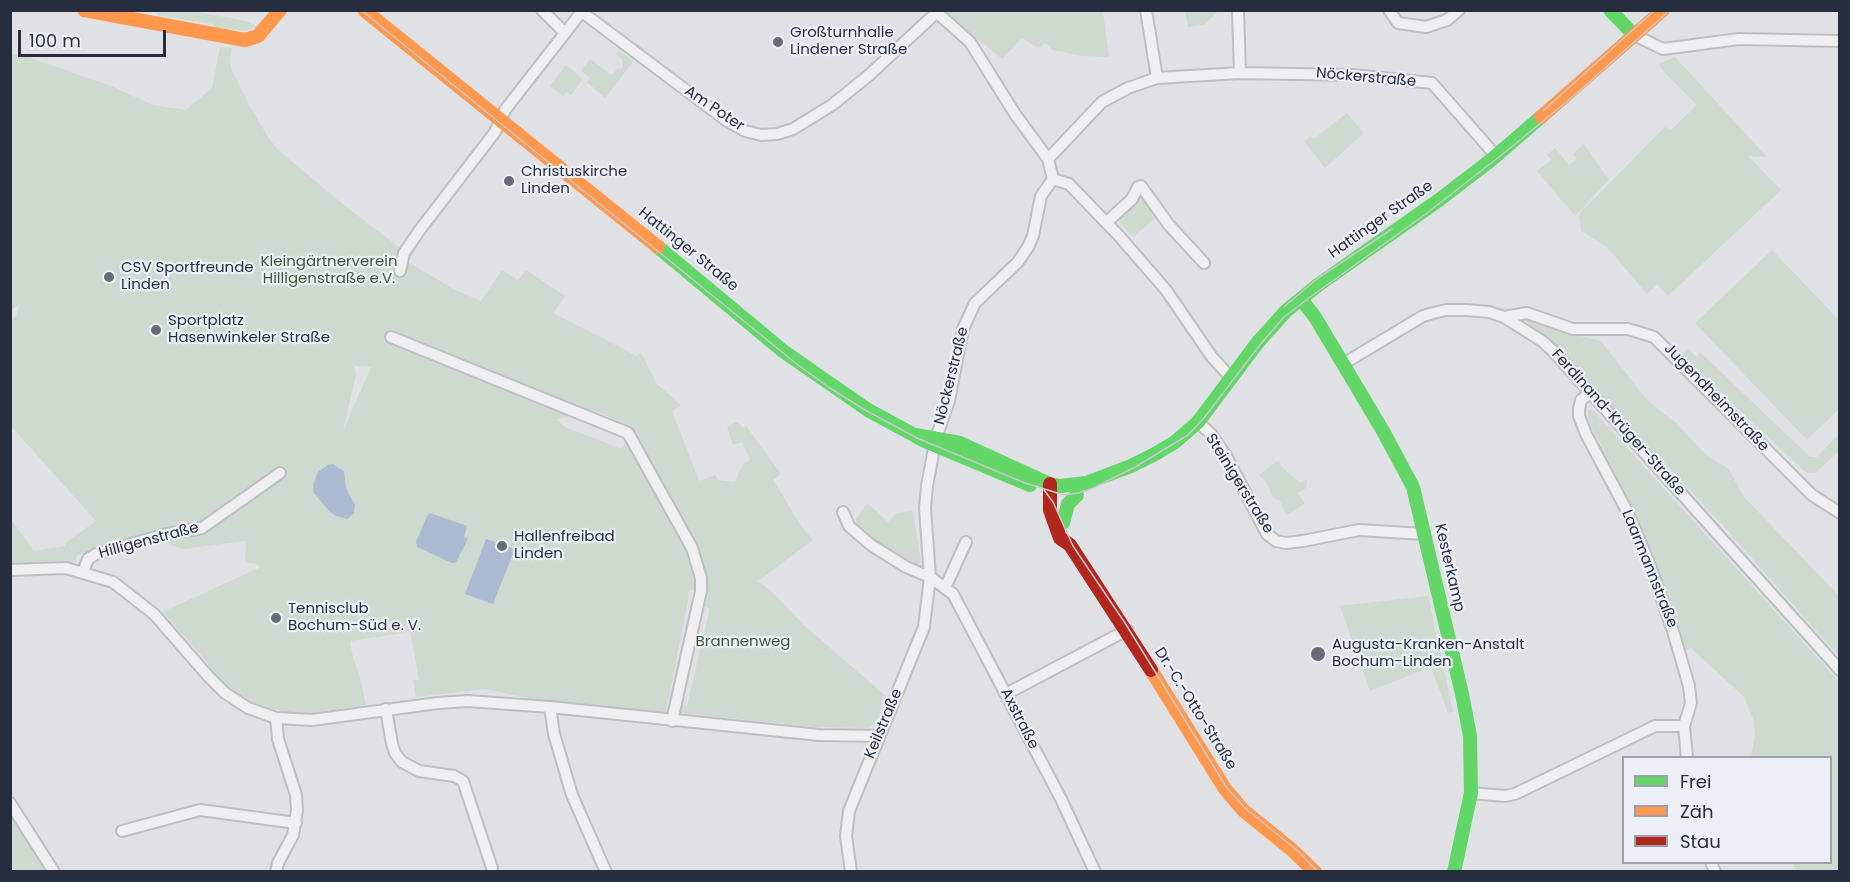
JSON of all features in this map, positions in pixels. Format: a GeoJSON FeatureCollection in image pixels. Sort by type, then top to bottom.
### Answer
{"type":"FeatureCollection","features":[{"type":"Feature","properties":{"kind":"street"},"geometry":{"type":"LineString","coordinates":[[84,10],[245,40],[258,36],[280,10]]}},
{"type":"Feature","properties":{"kind":"street","name":"Hattinger Straße"},"geometry":{"type":"LineString","coordinates":[[364,10],[799,363],[868,410],[915,435],[936,442],[960,443],[990,455],[1050,491],[1077,495],[1122,474],[1131,466]]}},
{"type":"Feature","properties":{"kind":"street"},"geometry":{"type":"LineString","coordinates":[[542,10],[564,33]]}},
{"type":"Feature","properties":{"kind":"street"},"geometry":{"type":"LineString","coordinates":[[1146,10],[1157,78]]}},
{"type":"Feature","properties":{"kind":"street"},"geometry":{"type":"LineString","coordinates":[[1238,10],[1240,73]]}},
{"type":"Feature","properties":{"kind":"street"},"geometry":{"type":"LineString","coordinates":[[1389,10],[1398,23],[1426,27],[1447,20],[1459,10]]}},
{"type":"Feature","properties":{"kind":"street"},"geometry":{"type":"LineString","coordinates":[[1610,10],[1634,35],[1663,49],[1740,39],[1839,41]]}},
{"type":"Feature","properties":{"kind":"street","name":"Hattinger Straße"},"geometry":{"type":"LineString","coordinates":[[1050,491],[1060,486],[1080,485],[1131,466],[1169,446],[1198,422],[1272,326],[1301,299],[1439,201],[1496,156],[1663,10]]}},
{"type":"Feature","properties":{"kind":"street"},"geometry":{"type":"LineString","coordinates":[[400,271],[404,253],[495,132],[505,110],[583,11]]}},
{"type":"Feature","properties":{"kind":"street","name":"Am Poter"},"geometry":{"type":"LineString","coordinates":[[583,11],[727,121],[758,135],[777,134],[793,129],[832,105],[868,76],[935,12]]}},
{"type":"Feature","properties":{"kind":"street"},"geometry":{"type":"LineString","coordinates":[[935,12],[970,42],[1015,114],[1048,159],[1053,179],[1069,184],[1107,222],[1166,290],[1212,357],[1232,378]]}},
{"type":"Feature","properties":{"kind":"street","name":"Nöckerstraße"},"geometry":{"type":"LineString","coordinates":[[1048,159],[1102,102],[1128,88],[1157,78],[1240,73],[1352,75],[1432,83],[1496,156]]}},
{"type":"Feature","properties":{"kind":"street","name":"Nöckerstraße"},"geometry":{"type":"LineString","coordinates":[[936,442],[949,400],[963,329],[969,312],[980,297],[1018,262],[1028,247],[1035,229],[1041,196],[1053,179]]}},
{"type":"Feature","properties":{"kind":"street"},"geometry":{"type":"LineString","coordinates":[[1107,222],[1132,199],[1138,187],[1141,186],[1169,225],[1204,263]]}},
{"type":"Feature","properties":{"kind":"street","name":"Kesterkamp"},"geometry":{"type":"LineString","coordinates":[[1301,299],[1315,317],[1405,469],[1413,487],[1467,713],[1472,762],[1471,793],[1454,872]]}},
{"type":"Feature","properties":{"kind":"street","name":"Ferdinand-Krüger-Straße"},"geometry":{"type":"LineString","coordinates":[[1343,364],[1423,316],[1433,313],[1446,310],[1466,310],[1489,312],[1504,317],[1552,350],[1839,670]]}},
{"type":"Feature","properties":{"kind":"street","name":"Jugendheimstraße"},"geometry":{"type":"LineString","coordinates":[[1504,317],[1527,313],[1573,328],[1628,329],[1654,337],[1812,495],[1839,513]]}},
{"type":"Feature","properties":{"kind":"street"},"geometry":{"type":"LineString","coordinates":[[392,338],[628,433],[692,548],[701,578],[701,591],[672,721]]}},
{"type":"Feature","properties":{"kind":"street","name":"Laarmannstraße"},"geometry":{"type":"LineString","coordinates":[[1590,393],[1581,400],[1579,409],[1586,434],[1628,513],[1649,563],[1673,631],[1691,695],[1684,726],[1687,756]]}},
{"type":"Feature","properties":{"kind":"street","name":"Steinigerstraße"},"geometry":{"type":"LineString","coordinates":[[1198,422],[1211,434],[1226,456],[1267,534],[1281,543],[1303,542],[1359,530],[1424,534]]}},
{"type":"Feature","properties":{"kind":"street","name":"Keilstraße"},"geometry":{"type":"LineString","coordinates":[[851,872],[846,836],[849,811],[924,627],[930,577],[925,508],[936,442]]}},
{"type":"Feature","properties":{"kind":"street","name":"Hilligenstraße"},"geometry":{"type":"LineString","coordinates":[[83,572],[88,559],[96,554],[163,535],[201,528],[280,473]]}},
{"type":"Feature","properties":{"kind":"street","name":"Dr.-C.-Otto-Straße"},"geometry":{"type":"LineString","coordinates":[[1050,491],[1069,535],[1070,545]]}},
{"type":"Feature","properties":{"kind":"street","name":"Dr.-C.-Otto-Straße"},"geometry":{"type":"LineString","coordinates":[[1050,491],[1050,510],[1060,538],[1070,545],[1127,630],[1229,795],[1244,811],[1291,849],[1315,872]]}},
{"type":"Feature","properties":{"kind":"street"},"geometry":{"type":"LineString","coordinates":[[1063,523],[1068,504],[1077,495]]}},
{"type":"Feature","properties":{"kind":"street"},"geometry":{"type":"LineString","coordinates":[[843,512],[849,526],[871,545],[906,567],[930,577]]}},
{"type":"Feature","properties":{"kind":"street"},"geometry":{"type":"LineString","coordinates":[[945,588],[966,542]]}},
{"type":"Feature","properties":{"kind":"street"},"geometry":{"type":"LineString","coordinates":[[10,570],[66,568],[111,581],[131,594],[154,614],[225,693],[248,708],[276,718],[312,720],[386,709],[468,701],[550,707],[819,735],[879,736]]}},
{"type":"Feature","properties":{"kind":"street","name":"Axstraße"},"geometry":{"type":"LineString","coordinates":[[930,577],[953,594],[961,606],[1061,799],[1095,872]]}},
{"type":"Feature","properties":{"kind":"street"},"geometry":{"type":"LineString","coordinates":[[1006,694],[1127,630]]}},
{"type":"Feature","properties":{"kind":"street"},"geometry":{"type":"LineString","coordinates":[[550,707],[554,734],[572,795],[606,872]]}},
{"type":"Feature","properties":{"kind":"street"},"geometry":{"type":"LineString","coordinates":[[386,709],[392,744],[401,760],[419,771],[445,774],[463,781],[492,868]]}},
{"type":"Feature","properties":{"kind":"street"},"geometry":{"type":"LineString","coordinates":[[276,718],[278,739],[296,795],[296,823],[292,838],[278,863],[276,872]]}},
{"type":"Feature","properties":{"kind":"street"},"geometry":{"type":"LineString","coordinates":[[1471,793],[1505,796],[1515,794],[1654,726],[1662,724],[1684,726]]}},
{"type":"Feature","properties":{"kind":"street"},"geometry":{"type":"LineString","coordinates":[[10,802],[54,872]]}},
{"type":"Feature","properties":{"kind":"street"},"geometry":{"type":"LineString","coordinates":[[122,831],[200,810],[296,823]]}},
{"type":"Feature","properties":{"kind":"green space"},"geometry":{"type":"Polygon","coordinates":[[[1185,10],[1218,11],[1204,25],[1188,27],[1185,10]]]}},
{"type":"Feature","properties":{"kind":"green space"},"geometry":{"type":"Polygon","coordinates":[[[157,11],[193,11],[246,21],[258,27],[244,31],[213,28],[213,24],[157,15],[157,11]]]}},
{"type":"Feature","properties":{"kind":"green space"},"geometry":{"type":"Polygon","coordinates":[[[944,11],[1103,11],[1109,57],[1083,56],[1052,50],[1046,43],[1038,48],[1022,38],[1002,59],[944,11]]]}},
{"type":"Feature","properties":{"kind":"green space"},"geometry":{"type":"Polygon","coordinates":[[[220,47],[232,48],[231,68],[251,108],[278,150],[345,206],[403,250],[407,261],[453,289],[481,301],[502,270],[518,280],[526,270],[565,296],[553,313],[637,356],[641,353],[657,384],[681,405],[672,411],[699,481],[715,475],[718,480],[735,482],[743,464],[750,460],[742,442],[733,445],[727,426],[737,422],[744,428],[746,426],[781,474],[773,480],[802,527],[813,540],[758,581],[807,628],[886,696],[876,722],[867,728],[814,727],[681,713],[680,704],[687,706],[709,612],[709,608],[703,607],[704,588],[690,590],[665,717],[551,703],[485,689],[416,697],[413,680],[419,680],[410,630],[404,633],[350,641],[366,705],[313,713],[289,713],[255,705],[226,686],[162,612],[259,568],[259,565],[245,562],[246,541],[183,549],[159,541],[77,555],[76,562],[11,566],[10,518],[34,551],[65,546],[65,543],[96,521],[11,426],[11,321],[17,314],[20,304],[13,309],[11,307],[11,55],[19,54],[111,86],[153,105],[186,110],[212,88],[220,47]],[[354,366],[356,374],[343,431],[371,367],[354,366]],[[596,411],[556,419],[565,427],[622,449],[630,429],[624,423],[596,411]]]}},
{"type":"Feature","properties":{"kind":"green space"},"geometry":{"type":"Polygon","coordinates":[[[619,50],[633,62],[605,98],[587,82],[590,78],[581,71],[590,59],[612,75],[618,68],[620,70],[623,67],[622,59],[616,54],[619,50]]]}},
{"type":"Feature","properties":{"kind":"green space"},"geometry":{"type":"Polygon","coordinates":[[[1675,57],[1767,157],[1748,156],[1781,190],[1668,296],[1657,284],[1647,294],[1607,247],[1581,231],[1579,214],[1665,127],[1671,130],[1697,105],[1661,69],[1659,64],[1675,57]]]}},
{"type":"Feature","properties":{"kind":"green space"},"geometry":{"type":"Polygon","coordinates":[[[566,65],[583,79],[571,95],[567,92],[563,96],[550,86],[566,65]]]}},
{"type":"Feature","properties":{"kind":"green space"},"geometry":{"type":"Polygon","coordinates":[[[1347,113],[1364,133],[1325,168],[1304,141],[1310,136],[1314,139],[1347,113]]]}},
{"type":"Feature","properties":{"kind":"green space"},"geometry":{"type":"Polygon","coordinates":[[[1584,144],[1609,180],[1575,216],[1537,171],[1551,160],[1547,155],[1555,148],[1569,165],[1577,159],[1573,154],[1584,144]]]}},
{"type":"Feature","properties":{"kind":"green space"},"geometry":{"type":"Polygon","coordinates":[[[1138,195],[1145,195],[1159,215],[1133,237],[1118,220],[1138,195]]]}},
{"type":"Feature","properties":{"kind":"green space"},"geometry":{"type":"Polygon","coordinates":[[[1772,250],[1839,320],[1839,409],[1807,440],[1695,323],[1772,250]]]}},
{"type":"Feature","properties":{"kind":"green space"},"geometry":{"type":"Polygon","coordinates":[[[1527,317],[1563,332],[1601,341],[1647,400],[1676,423],[1707,456],[1728,468],[1744,497],[1839,596],[1839,656],[1718,520],[1557,348],[1524,320],[1527,317]]]}},
{"type":"Feature","properties":{"kind":"green space"},"geometry":{"type":"Polygon","coordinates":[[[1688,349],[1697,357],[1700,352],[1810,457],[1817,457],[1839,434],[1839,451],[1815,473],[1805,472],[1681,355],[1688,349]]]}},
{"type":"Feature","properties":{"kind":"green space"},"geometry":{"type":"Polygon","coordinates":[[[1592,409],[1839,682],[1839,871],[1797,871],[1793,864],[1832,864],[1832,756],[1751,756],[1755,736],[1754,721],[1744,697],[1691,648],[1684,650],[1659,574],[1636,515],[1590,424],[1588,411],[1592,409]]]}},
{"type":"Feature","properties":{"kind":"green space"},"geometry":{"type":"Polygon","coordinates":[[[1279,460],[1281,466],[1300,483],[1307,479],[1306,488],[1298,493],[1305,504],[1286,515],[1280,501],[1273,498],[1266,482],[1259,475],[1279,460]]]}},
{"type":"Feature","properties":{"kind":"green space"},"geometry":{"type":"Polygon","coordinates":[[[867,503],[888,522],[897,513],[913,511],[921,562],[914,565],[880,548],[856,526],[856,519],[867,503]]]}},
{"type":"Feature","properties":{"kind":"green space"},"geometry":{"type":"Polygon","coordinates":[[[1428,596],[1453,711],[1448,713],[1431,667],[1370,691],[1340,606],[1428,596]]]}},
{"type":"Feature","properties":{"kind":"green space"},"geometry":{"type":"Polygon","coordinates":[[[10,814],[48,871],[14,871],[11,866],[10,814]]]}},
{"type":"Feature","properties":{"kind":"water"},"geometry":{"type":"Polygon","coordinates":[[[333,464],[344,471],[346,488],[355,505],[354,513],[347,519],[329,511],[314,493],[313,484],[318,472],[333,464]]]}},
{"type":"Feature","properties":{"kind":"water"},"geometry":{"type":"Polygon","coordinates":[[[430,513],[467,526],[464,537],[468,539],[456,562],[452,563],[417,547],[416,542],[430,513]]]}},
{"type":"Feature","properties":{"kind":"water"},"geometry":{"type":"Polygon","coordinates":[[[486,539],[515,549],[493,604],[465,594],[486,539]]]}},
{"type":"Feature","properties":{"kind":"tram line"},"geometry":{"type":"LineString","coordinates":[[361,10],[798,365],[830,388],[917,438],[1025,483],[1064,495],[1091,489],[1137,466],[1188,435],[1284,317],[1427,213],[1509,149],[1576,94],[1670,10]]}},
{"type":"Feature","properties":{"kind":"tram line"},"geometry":{"type":"LineString","coordinates":[[1543,111],[1655,10]]}},
{"type":"Feature","properties":{"kind":"tram line"},"geometry":{"type":"LineString","coordinates":[[1285,306],[1318,278],[1392,229]]}},
{"type":"Feature","properties":{"kind":"tram line"},"geometry":{"type":"LineString","coordinates":[[1044,490],[1053,502],[1073,546],[1125,623],[1227,788],[1245,808],[1299,852],[1318,872]]}},
{"type":"Feature","properties":{"kind":"traffic: fast"},"geometry":{"type":"LineString","coordinates":[[1610,10],[1634,35]]}},
{"type":"Feature","properties":{"kind":"traffic: fast"},"geometry":{"type":"LineString","coordinates":[[915,435],[960,443],[1050,484],[1060,486],[1086,483],[1155,454],[1175,442],[1198,422],[1258,342],[1286,311],[1318,285],[1439,200],[1541,117]]}},
{"type":"Feature","properties":{"kind":"traffic: fast"},"geometry":{"type":"LineString","coordinates":[[658,247],[783,351],[868,410],[925,441],[1030,485]]}},
{"type":"Feature","properties":{"kind":"traffic: fast"},"geometry":{"type":"LineString","coordinates":[[1301,299],[1315,317],[1383,431],[1413,487],[1470,736],[1471,793],[1454,872]]}},
{"type":"Feature","properties":{"kind":"traffic: fast"},"geometry":{"type":"LineString","coordinates":[[1063,523],[1068,504],[1077,495]]}},
{"type":"Feature","properties":{"kind":"traffic: slow"},"geometry":{"type":"LineString","coordinates":[[84,10],[245,40],[258,36],[280,10]]}},
{"type":"Feature","properties":{"kind":"traffic: slow"},"geometry":{"type":"LineString","coordinates":[[364,10],[658,247]]}},
{"type":"Feature","properties":{"kind":"traffic: slow"},"geometry":{"type":"LineString","coordinates":[[1541,117],[1663,10]]}},
{"type":"Feature","properties":{"kind":"traffic: slow"},"geometry":{"type":"LineString","coordinates":[[1151,670],[1225,789],[1244,811],[1291,849],[1315,872]]}},
{"type":"Feature","properties":{"kind":"traffic: jam"},"geometry":{"type":"LineString","coordinates":[[1050,484],[1050,510],[1060,538],[1070,545],[1151,670]]}},
{"type":"Feature","properties":{"kind":"place","name":"Großturnhalle Lindener Straße"},"geometry":{"type":"Point","coordinates":[778,42]}},
{"type":"Feature","properties":{"kind":"place","name":"Christuskirche Linden"},"geometry":{"type":"Point","coordinates":[509,181]}},
{"type":"Feature","properties":{"kind":"place","name":"CSV Sportfreunde Linden"},"geometry":{"type":"Point","coordinates":[109,277]}},
{"type":"Feature","properties":{"kind":"place","name":"Sportplatz Hasenwinkeler Straße"},"geometry":{"type":"Point","coordinates":[156,330]}},
{"type":"Feature","properties":{"kind":"place","name":"Hallenfreibad Linden"},"geometry":{"type":"Point","coordinates":[502,546]}},
{"type":"Feature","properties":{"kind":"place","name":"Tennisclub Bochum-Süd e. V."},"geometry":{"type":"Point","coordinates":[276,618]}},
{"type":"Feature","properties":{"kind":"place","name":"Augusta-Kranken-Anstalt Bochum-Linden"},"geometry":{"type":"Point","coordinates":[1318,654]}},
{"type":"Feature","properties":{"kind":"park label","name":"Kleingärtnerverein Hilligenstraße e.V."},"geometry":{"type":"Point","coordinates":[329,270]}},
{"type":"Feature","properties":{"kind":"park label","name":"Brannenweg"},"geometry":{"type":"Point","coordinates":[743,642]}}]}
